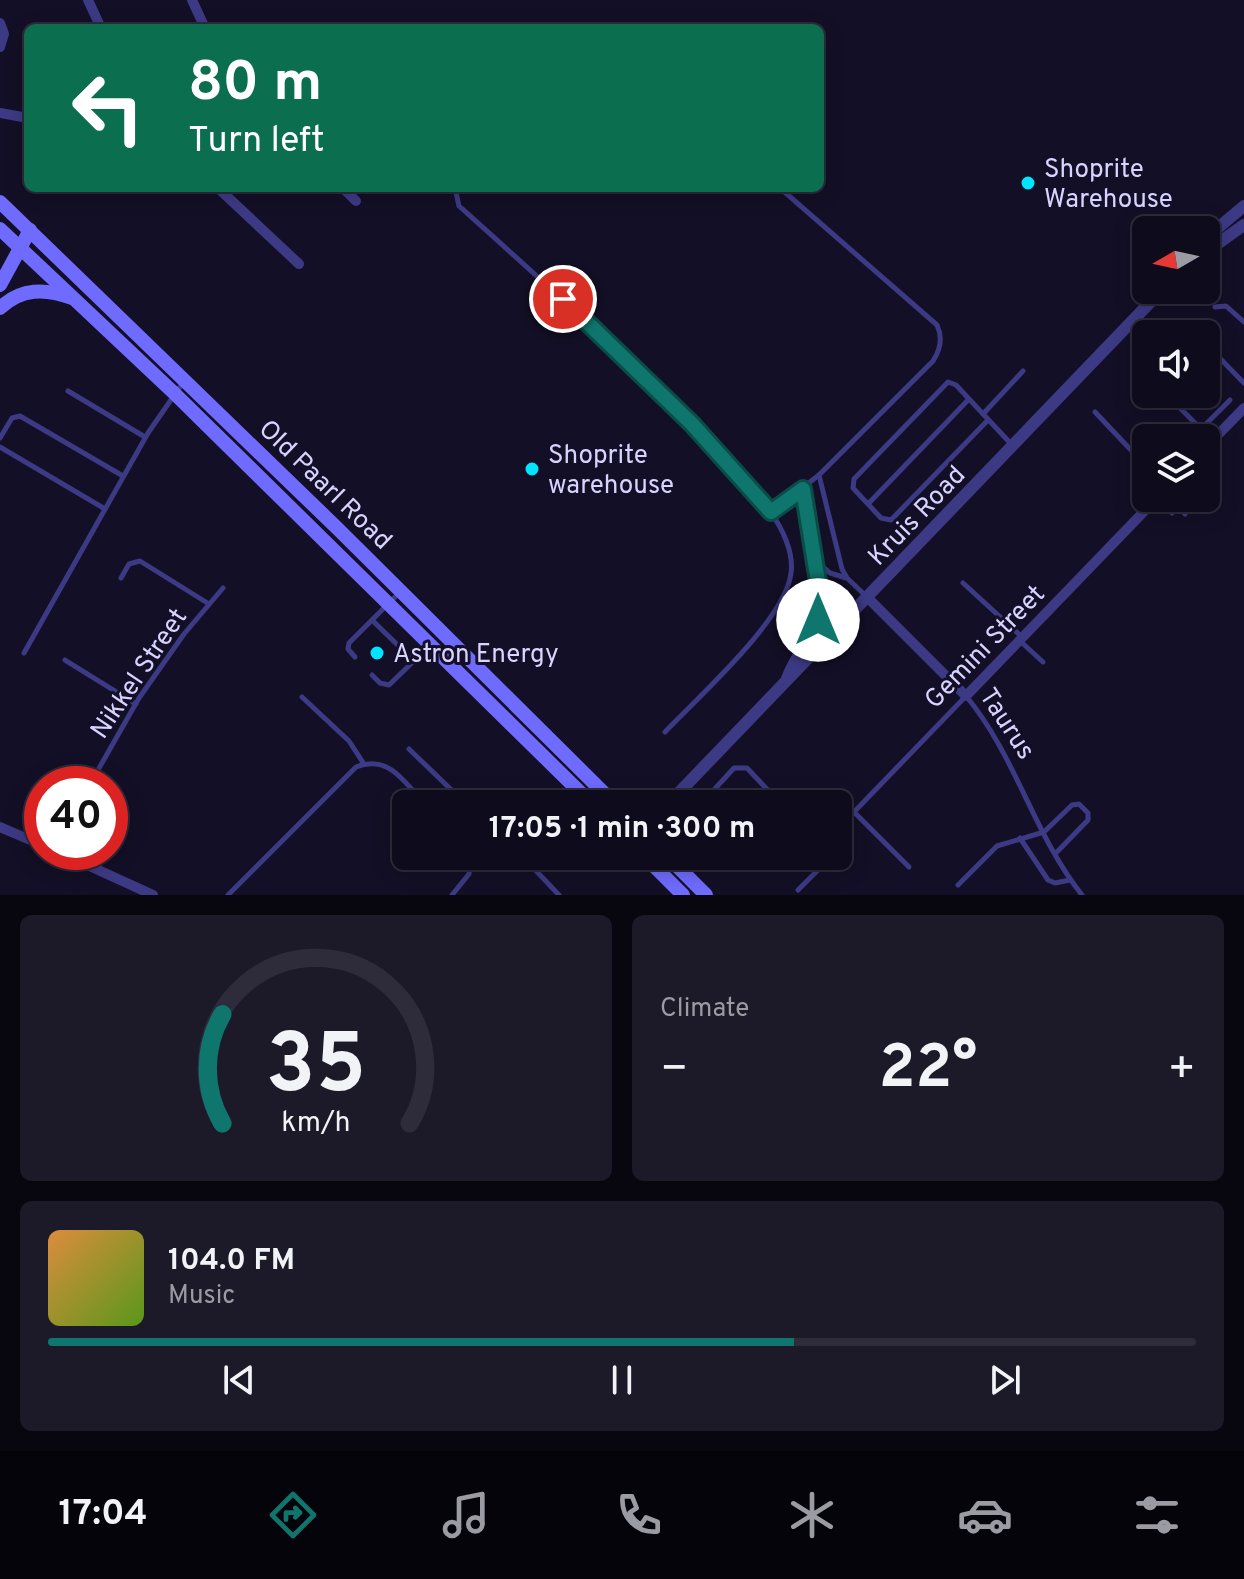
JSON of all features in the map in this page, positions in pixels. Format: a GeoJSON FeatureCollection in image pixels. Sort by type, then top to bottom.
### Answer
{"type":"FeatureCollection","features":[{"type":"Feature","properties":{"kind":"main road","name":"Old Paarl Road"},"geometry":{"type":"LineString","coordinates":[[0,202],[401,590],[601,790]]}},
{"type":"Feature","properties":{"kind":"main road"},"geometry":{"type":"LineString","coordinates":[[1,234],[16,217]]}},
{"type":"Feature","properties":{"kind":"main road"},"geometry":{"type":"LineString","coordinates":[[0,285],[30,230]]}},
{"type":"Feature","properties":{"kind":"main road","name":"Old Paarl Road"},"geometry":{"type":"LineString","coordinates":[[1,234],[19,247],[174,393],[578,790]]}},
{"type":"Feature","properties":{"kind":"main road"},"geometry":{"type":"LineString","coordinates":[[0,308],[14,297],[36,291],[76,300]]}},
{"type":"Feature","properties":{"kind":"main road"},"geometry":{"type":"LineString","coordinates":[[658,870],[683,895]]}},
{"type":"Feature","properties":{"kind":"main road"},"geometry":{"type":"LineString","coordinates":[[681,870],[706,895]]}},
{"type":"Feature","properties":{"kind":"street"},"geometry":{"type":"LineString","coordinates":[[88,0],[99,24]]}},
{"type":"Feature","properties":{"kind":"street"},"geometry":{"type":"LineString","coordinates":[[192,0],[203,24]]}},
{"type":"Feature","properties":{"kind":"street"},"geometry":{"type":"LineString","coordinates":[[0,23],[4,34],[0,46]]}},
{"type":"Feature","properties":{"kind":"street"},"geometry":{"type":"LineString","coordinates":[[0,113],[24,117]]}},
{"type":"Feature","properties":{"kind":"street"},"geometry":{"type":"LineString","coordinates":[[222,192],[299,264]]}},
{"type":"Feature","properties":{"kind":"street"},"geometry":{"type":"LineString","coordinates":[[347,192],[356,201]]}},
{"type":"Feature","properties":{"kind":"street"},"geometry":{"type":"LineString","coordinates":[[1220,226],[1244,206]]}},
{"type":"Feature","properties":{"kind":"street"},"geometry":{"type":"LineString","coordinates":[[1220,242],[1244,225]]}},
{"type":"Feature","properties":{"kind":"street","name":"Kruis Road"},"geometry":{"type":"LineString","coordinates":[[682,790],[1149,304]]}},
{"type":"Feature","properties":{"kind":"street"},"geometry":{"type":"LineString","coordinates":[[1220,433],[1244,408]]}},
{"type":"Feature","properties":{"kind":"street","name":"Gemini Street"},"geometry":{"type":"LineString","coordinates":[[966,696],[1144,512]]}},
{"type":"Feature","properties":{"kind":"street"},"geometry":{"type":"LineString","coordinates":[[786,682],[793,661],[818,620],[820,594],[813,558]]}},
{"type":"Feature","properties":{"kind":"street","name":"Taurus"},"geometry":{"type":"LineString","coordinates":[[867,597],[966,696]]}},
{"type":"Feature","properties":{"kind":"street"},"geometry":{"type":"LineString","coordinates":[[0,827],[24,837]]}},
{"type":"Feature","properties":{"kind":"street"},"geometry":{"type":"LineString","coordinates":[[98,870],[153,895]]}},
{"type":"Feature","properties":{"kind":"lane"},"geometry":{"type":"LineString","coordinates":[[456,192],[459,206],[581,315],[725,459],[771,512],[791,553],[792,572],[777,609],[739,655],[665,732]]}},
{"type":"Feature","properties":{"kind":"lane"},"geometry":{"type":"LineString","coordinates":[[771,512],[819,475],[933,361],[939,352],[941,334],[937,325],[785,192]]}},
{"type":"Feature","properties":{"kind":"lane"},"geometry":{"type":"LineString","coordinates":[[1215,307],[1226,306],[1244,322]]}},
{"type":"Feature","properties":{"kind":"lane"},"geometry":{"type":"LineString","coordinates":[[1220,358],[1244,383]]}},
{"type":"Feature","properties":{"kind":"lane"},"geometry":{"type":"LineString","coordinates":[[983,414],[1023,371]]}},
{"type":"Feature","properties":{"kind":"lane"},"geometry":{"type":"LineString","coordinates":[[24,653],[145,437],[185,380]]}},
{"type":"Feature","properties":{"kind":"lane"},"geometry":{"type":"LineString","coordinates":[[988,420],[891,520],[884,520],[853,488],[854,479],[948,382],[956,385],[1013,446]]}},
{"type":"Feature","properties":{"kind":"lane"},"geometry":{"type":"LineString","coordinates":[[68,391],[145,437]]}},
{"type":"Feature","properties":{"kind":"lane"},"geometry":{"type":"LineString","coordinates":[[868,504],[969,399]]}},
{"type":"Feature","properties":{"kind":"lane"},"geometry":{"type":"LineString","coordinates":[[1206,424],[1230,400]]}},
{"type":"Feature","properties":{"kind":"lane"},"geometry":{"type":"LineString","coordinates":[[1180,408],[1196,424]]}},
{"type":"Feature","properties":{"kind":"lane"},"geometry":{"type":"LineString","coordinates":[[1095,412],[1132,451]]}},
{"type":"Feature","properties":{"kind":"lane"},"geometry":{"type":"LineString","coordinates":[[0,438],[12,418],[20,416],[123,476]]}},
{"type":"Feature","properties":{"kind":"lane"},"geometry":{"type":"LineString","coordinates":[[0,447],[105,509]]}},
{"type":"Feature","properties":{"kind":"lane"},"geometry":{"type":"LineString","coordinates":[[819,475],[836,554],[847,578],[867,597]]}},
{"type":"Feature","properties":{"kind":"lane"},"geometry":{"type":"LineString","coordinates":[[803,489],[813,558],[830,573],[847,578]]}},
{"type":"Feature","properties":{"kind":"lane"},"geometry":{"type":"LineString","coordinates":[[121,578],[129,564],[140,561],[209,604]]}},
{"type":"Feature","properties":{"kind":"lane"},"geometry":{"type":"LineString","coordinates":[[963,583],[1043,662]]}},
{"type":"Feature","properties":{"kind":"lane","name":"Nikkel Street"},"geometry":{"type":"LineString","coordinates":[[100,766],[136,704],[184,634],[223,588]]}},
{"type":"Feature","properties":{"kind":"lane"},"geometry":{"type":"LineString","coordinates":[[355,657],[348,649],[349,643],[401,590]]}},
{"type":"Feature","properties":{"kind":"lane"},"geometry":{"type":"LineString","coordinates":[[372,620],[414,661]]}},
{"type":"Feature","properties":{"kind":"lane"},"geometry":{"type":"LineString","coordinates":[[372,675],[380,683],[389,685],[414,661],[429,655],[445,659]]}},
{"type":"Feature","properties":{"kind":"lane"},"geometry":{"type":"LineString","coordinates":[[65,660],[136,704]]}},
{"type":"Feature","properties":{"kind":"lane","name":"Gemini Street"},"geometry":{"type":"LineString","coordinates":[[854,812],[966,696]]}},
{"type":"Feature","properties":{"kind":"lane","name":"Taurus"},"geometry":{"type":"LineString","coordinates":[[966,696],[985,718],[1004,750],[1055,855],[1082,895]]}},
{"type":"Feature","properties":{"kind":"lane"},"geometry":{"type":"LineString","coordinates":[[302,697],[349,741],[364,764]]}},
{"type":"Feature","properties":{"kind":"lane"},"geometry":{"type":"LineString","coordinates":[[409,749],[451,790]]}},
{"type":"Feature","properties":{"kind":"lane"},"geometry":{"type":"LineString","coordinates":[[228,895],[356,767],[379,762],[388,766],[411,790]]}},
{"type":"Feature","properties":{"kind":"lane"},"geometry":{"type":"LineString","coordinates":[[714,790],[734,768],[739,767],[747,768],[768,790]]}},
{"type":"Feature","properties":{"kind":"lane"},"geometry":{"type":"LineString","coordinates":[[958,885],[997,846],[1044,832],[1074,804],[1079,804],[1088,813],[1088,820],[1055,855]]}},
{"type":"Feature","properties":{"kind":"lane"},"geometry":{"type":"LineString","coordinates":[[854,812],[909,867]]}},
{"type":"Feature","properties":{"kind":"lane"},"geometry":{"type":"LineString","coordinates":[[1020,838],[1048,880],[1055,883],[1070,880]]}},
{"type":"Feature","properties":{"kind":"lane"},"geometry":{"type":"LineString","coordinates":[[452,895],[469,870]]}},
{"type":"Feature","properties":{"kind":"lane"},"geometry":{"type":"LineString","coordinates":[[535,870],[559,895]]}},
{"type":"Feature","properties":{"kind":"lane"},"geometry":{"type":"LineString","coordinates":[[798,890],[818,870]]}},
{"type":"Feature","properties":{"kind":"place","name":"Shoprite Warehouse"},"geometry":{"type":"Point","coordinates":[1028,183]}},
{"type":"Feature","properties":{"kind":"place","name":"Shoprite warehouse"},"geometry":{"type":"Point","coordinates":[532,469]}},
{"type":"Feature","properties":{"kind":"place","name":"Astron Energy"},"geometry":{"type":"Point","coordinates":[377,653]}},
{"type":"Feature","properties":{"kind":"route"},"geometry":{"type":"LineString","coordinates":[[563,299],[692,424],[771,512],[803,489],[820,594],[818,620]]}}]}
